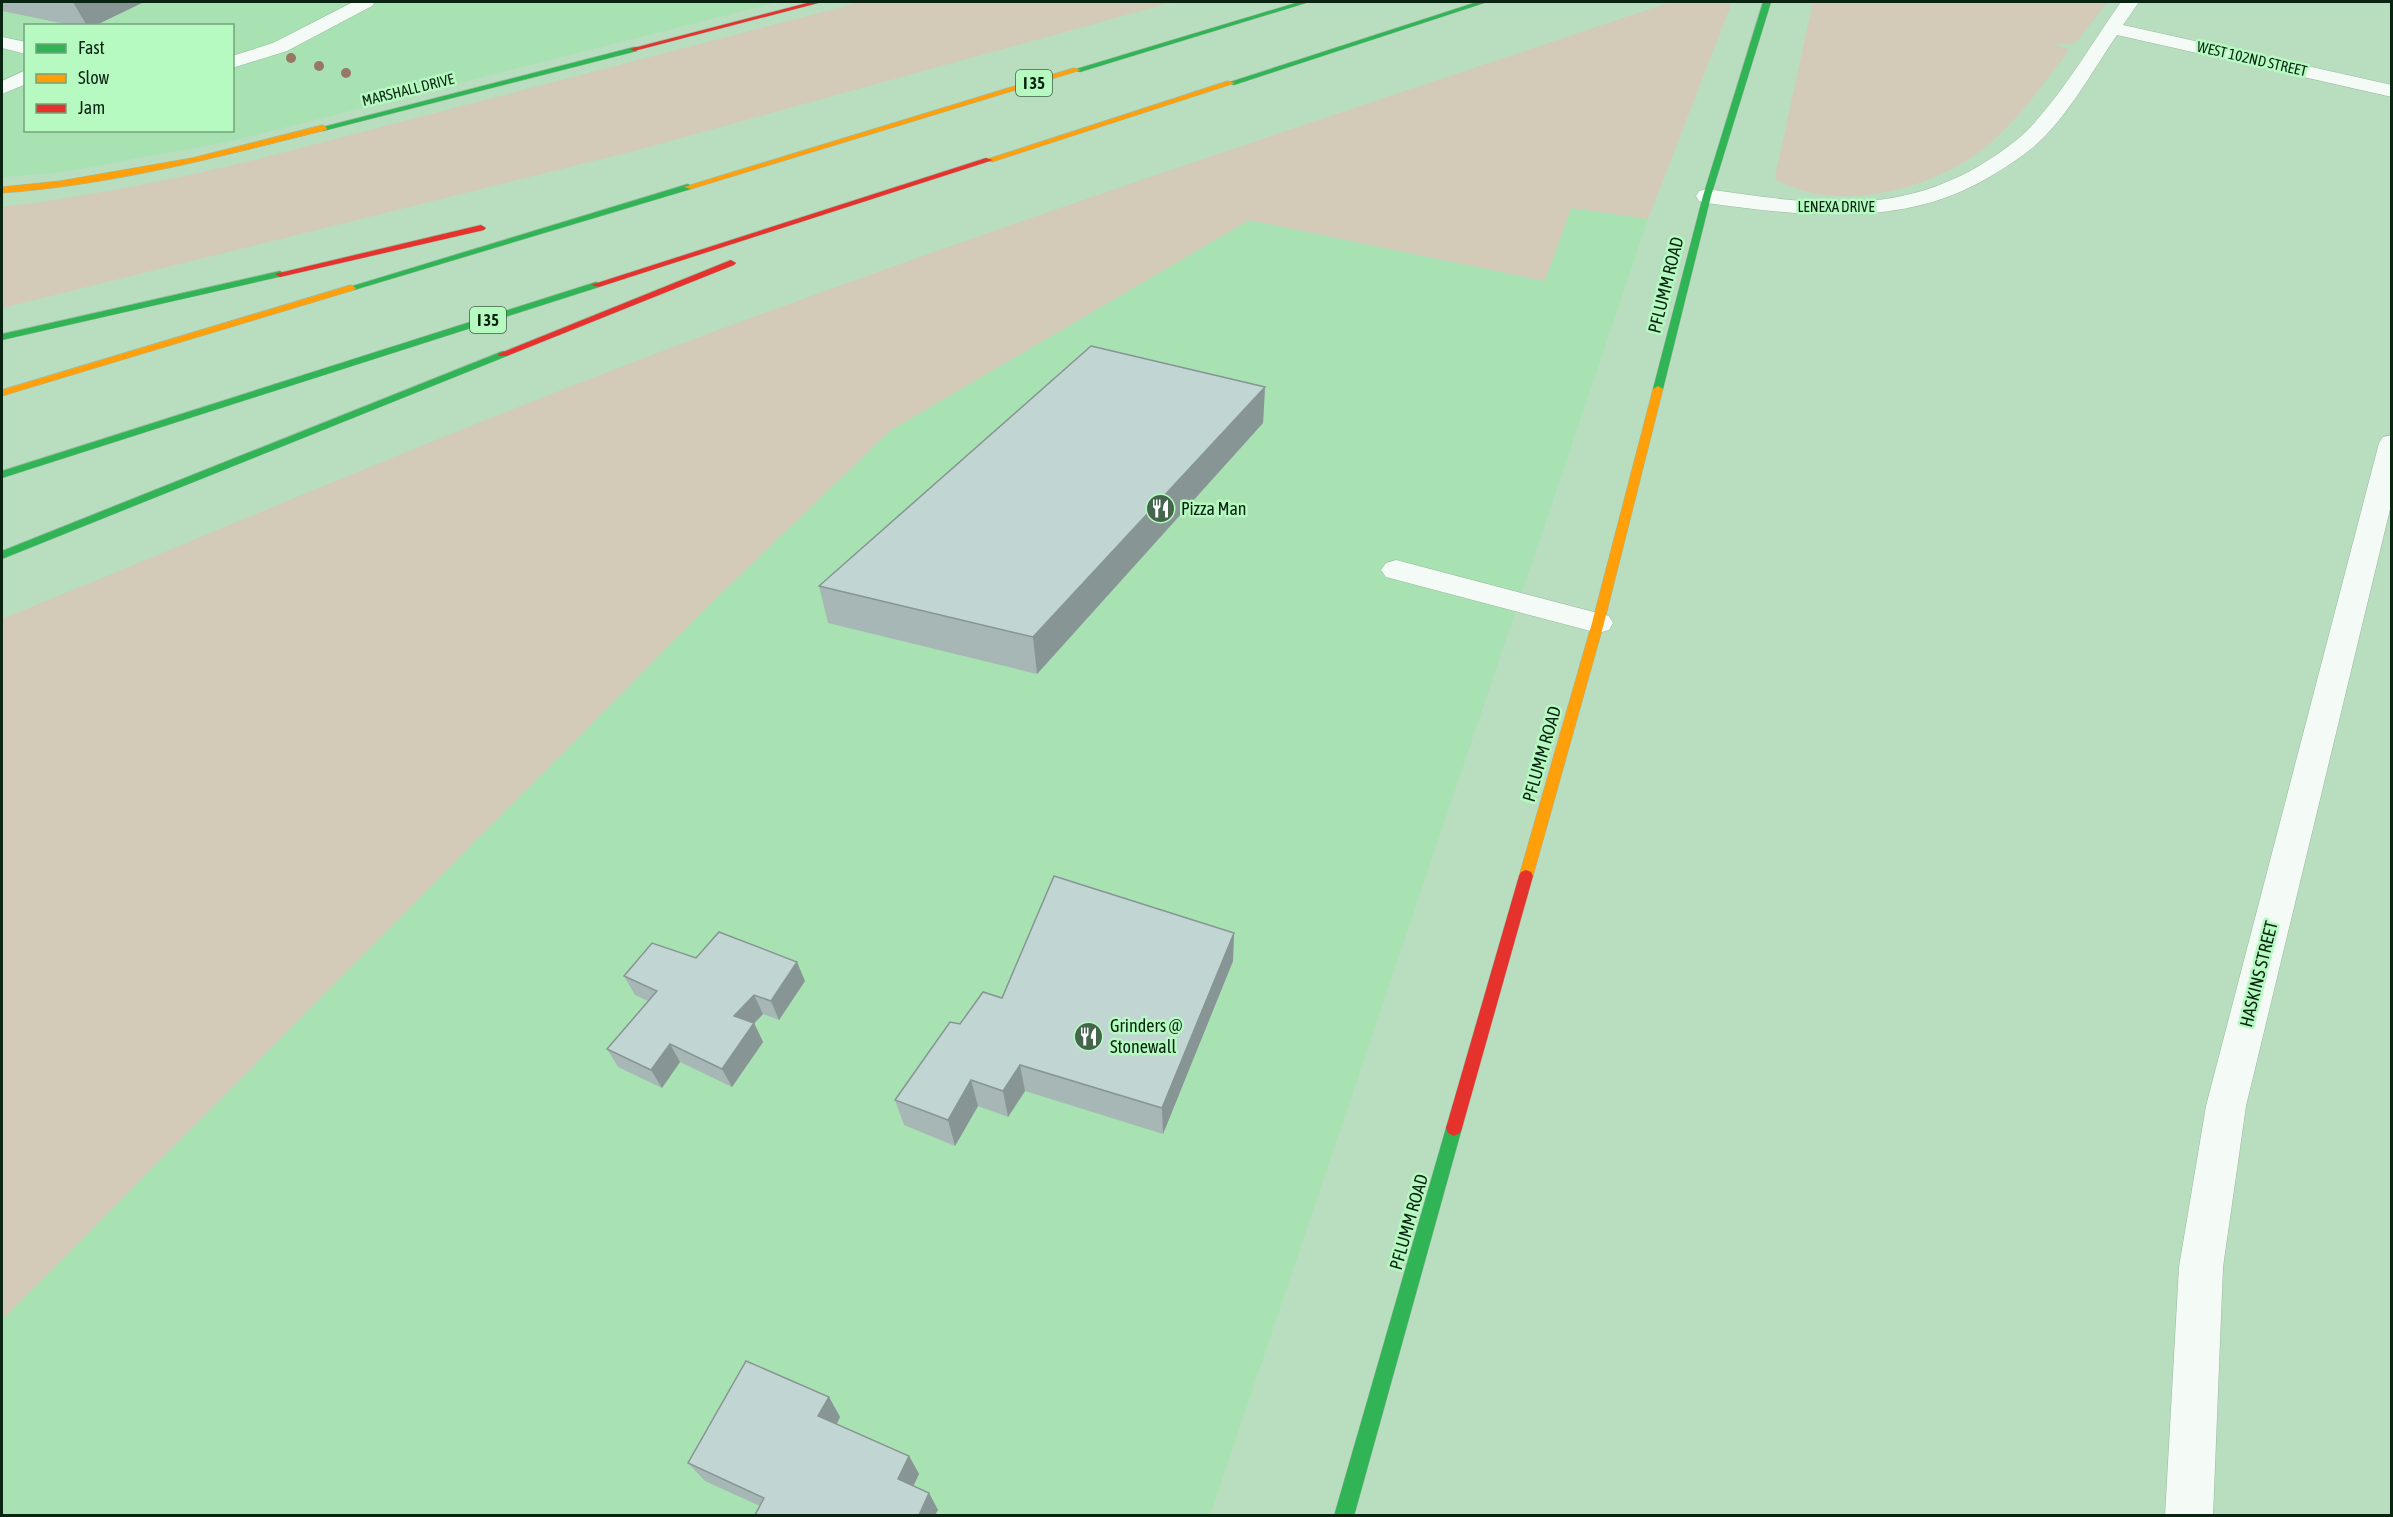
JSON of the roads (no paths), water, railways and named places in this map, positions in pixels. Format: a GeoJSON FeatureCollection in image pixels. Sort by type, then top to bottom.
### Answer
{"type":"FeatureCollection","features":[{"type":"Feature","properties":{"kind":"main road","name":"MARSHALL DRIVE"},"geometry":{"type":"LineString","coordinates":[[2,190],[60,184],[192,161],[818,2]]}},
{"type":"Feature","properties":{"kind":"main road","name":"I 35"},"geometry":{"type":"LineString","coordinates":[[2,393],[1305,2]]}},
{"type":"Feature","properties":{"kind":"main road","name":"I 35"},"geometry":{"type":"LineString","coordinates":[[2,475],[1483,2]]}},
{"type":"Feature","properties":{"kind":"main road","name":"PFLUMM ROAD"},"geometry":{"type":"LineString","coordinates":[[1344,1515],[1598,623],[1707,196],[1767,2]]}},
{"type":"Feature","properties":{"kind":"main road"},"geometry":{"type":"LineString","coordinates":[[556,212],[764,164]]}},
{"type":"Feature","properties":{"kind":"main road"},"geometry":{"type":"LineString","coordinates":[[811,231],[975,165]]}},
{"type":"Feature","properties":{"kind":"main road"},"geometry":{"type":"LineString","coordinates":[[2,337],[498,225]]}},
{"type":"Feature","properties":{"kind":"main road"},"geometry":{"type":"LineString","coordinates":[[2,555],[745,258]]}},
{"type":"Feature","properties":{"kind":"street"},"geometry":{"type":"LineString","coordinates":[[234,61],[280,47],[366,2]]}},
{"type":"Feature","properties":{"kind":"street","name":"LENEXA DRIVE"},"geometry":{"type":"LineString","coordinates":[[1707,196],[1810,210],[1863,210],[1909,203],[1944,193],[1976,179],[2020,148],[2044,125],[2130,2]]}},
{"type":"Feature","properties":{"kind":"street","name":"WEST 102ND STREET"},"geometry":{"type":"LineString","coordinates":[[2112,28],[2391,91]]}},
{"type":"Feature","properties":{"kind":"street"},"geometry":{"type":"LineString","coordinates":[[2,43],[24,48]]}},
{"type":"Feature","properties":{"kind":"street"},"geometry":{"type":"LineString","coordinates":[[2,88],[24,77]]}},
{"type":"Feature","properties":{"kind":"street","name":"HASKINS STREET"},"geometry":{"type":"LineString","coordinates":[[2189,1515],[2201,1267],[2226,1106],[2391,444]]}},
{"type":"Feature","properties":{"kind":"street"},"geometry":{"type":"LineString","coordinates":[[1396,570],[1598,623]]}},
{"type":"Feature","properties":{"kind":"place","name":"Pizza Man"},"geometry":{"type":"Point","coordinates":[1160,509]}},
{"type":"Feature","properties":{"kind":"place","name":"Grinders @ Stonewall"},"geometry":{"type":"Point","coordinates":[1089,1036]}}]}
